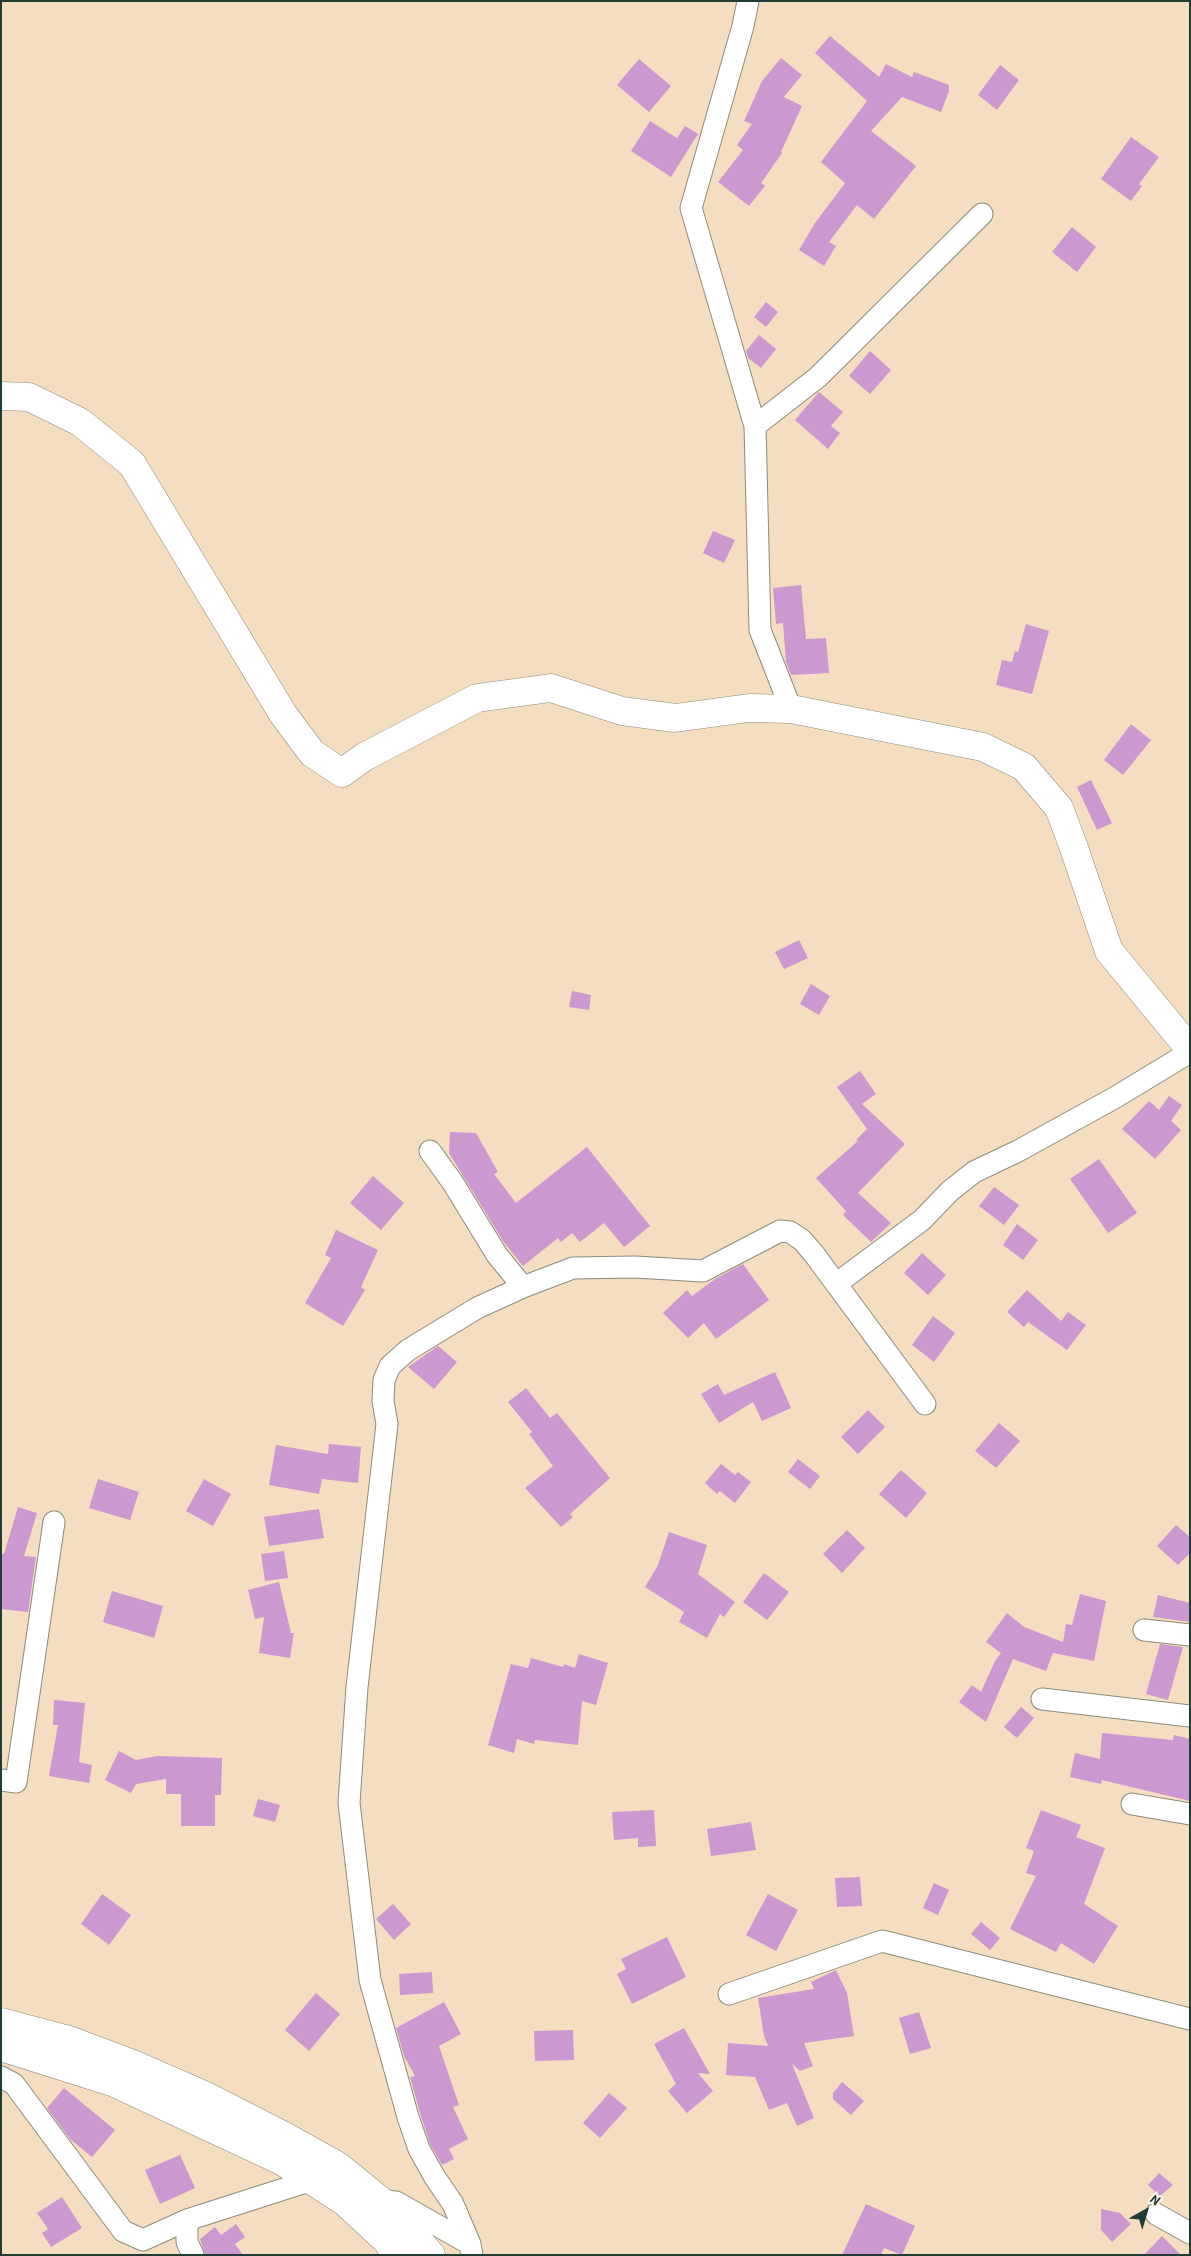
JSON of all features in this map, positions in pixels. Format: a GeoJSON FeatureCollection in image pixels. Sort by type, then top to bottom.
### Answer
{"type":"FeatureCollection","features":[{"type":"Feature","properties":{"kind":"main road"},"geometry":{"type":"LineString","coordinates":[[1,396],[29,397],[80,422],[132,464],[283,714],[312,753],[342,773],[364,757],[477,698],[551,688],[622,712],[675,718],[749,708],[791,709],[983,747],[1024,766],[1059,808],[1109,951],[1190,1051]]}},
{"type":"Feature","properties":{"kind":"main road"},"geometry":{"type":"LineString","coordinates":[[1,2022],[69,2040],[133,2064],[204,2095],[286,2137],[338,2166],[381,2201],[431,2255]]}},
{"type":"Feature","properties":{"kind":"main road"},"geometry":{"type":"LineString","coordinates":[[1,2047],[115,2083],[282,2161],[345,2202],[386,2240],[397,2255]]}},
{"type":"Feature","properties":{"kind":"street"},"geometry":{"type":"LineString","coordinates":[[748,1],[743,26],[691,208],[755,426],[760,630],[791,709]]}},
{"type":"Feature","properties":{"kind":"street"},"geometry":{"type":"LineString","coordinates":[[755,426],[818,377],[982,214]]}},
{"type":"Feature","properties":{"kind":"street"},"geometry":{"type":"LineString","coordinates":[[836,1284],[922,1220],[950,1191],[974,1172],[1018,1151],[1116,1097],[1190,1051]]}},
{"type":"Feature","properties":{"kind":"street"},"geometry":{"type":"LineString","coordinates":[[430,1151],[453,1183],[497,1255],[523,1287]]}},
{"type":"Feature","properties":{"kind":"street"},"geometry":{"type":"LineString","coordinates":[[471,2249],[453,2204],[434,2176],[416,2141],[370,1980],[349,1803],[357,1687],[387,1424],[383,1401],[384,1380],[390,1366],[408,1350],[477,1308],[523,1287],[573,1268],[635,1267],[703,1271],[770,1234],[780,1231],[790,1232],[802,1240],[925,1404]]}},
{"type":"Feature","properties":{"kind":"street"},"geometry":{"type":"LineString","coordinates":[[1,1780],[16,1782],[54,1522]]}},
{"type":"Feature","properties":{"kind":"street"},"geometry":{"type":"LineString","coordinates":[[1144,1630],[1190,1635]]}},
{"type":"Feature","properties":{"kind":"street"},"geometry":{"type":"LineString","coordinates":[[1042,1699],[1190,1716]]}},
{"type":"Feature","properties":{"kind":"street"},"geometry":{"type":"LineString","coordinates":[[1132,1804],[1190,1814]]}},
{"type":"Feature","properties":{"kind":"street"},"geometry":{"type":"LineString","coordinates":[[729,1994],[882,1941],[1190,2019]]}},
{"type":"Feature","properties":{"kind":"street"},"geometry":{"type":"LineString","coordinates":[[1,2077],[14,2084],[123,2231],[143,2240],[187,2220],[312,2180]]}},
{"type":"Feature","properties":{"kind":"street"},"geometry":{"type":"LineString","coordinates":[[381,2201],[396,2202],[471,2249]]}},
{"type":"Feature","properties":{"kind":"street"},"geometry":{"type":"LineString","coordinates":[[1156,2214],[1190,2233]]}},
{"type":"Feature","properties":{"kind":"street"},"geometry":{"type":"LineString","coordinates":[[187,2220],[186,2242],[193,2255]]}},
{"type":"Feature","properties":{"kind":"building"},"geometry":{"type":"Polygon","coordinates":[[[830,36],[879,77],[886,64],[912,77],[914,72],[949,85],[949,91],[941,112],[902,97],[871,131],[916,166],[874,219],[857,205],[829,242],[836,246],[824,266],[799,250],[815,223],[845,183],[821,162],[867,101],[815,53],[830,36]]]}},
{"type":"Feature","properties":{"kind":"building"},"geometry":{"type":"Polygon","coordinates":[[[781,58],[802,75],[784,97],[802,106],[782,153],[761,183],[765,186],[749,206],[718,182],[743,150],[737,145],[752,124],[744,121],[762,81],[781,58]]]}},
{"type":"Feature","properties":{"kind":"building"},"geometry":{"type":"Polygon","coordinates":[[[639,59],[671,86],[649,112],[617,85],[639,59]]]}},
{"type":"Feature","properties":{"kind":"building"},"geometry":{"type":"Polygon","coordinates":[[[1000,65],[1019,80],[997,110],[978,95],[1000,65]]]}},
{"type":"Feature","properties":{"kind":"building"},"geometry":{"type":"Polygon","coordinates":[[[650,121],[677,138],[685,126],[698,134],[671,177],[631,151],[650,121]]]}},
{"type":"Feature","properties":{"kind":"building"},"geometry":{"type":"Polygon","coordinates":[[[1131,137],[1159,157],[1139,184],[1142,186],[1131,201],[1101,179],[1131,137]]]}},
{"type":"Feature","properties":{"kind":"building"},"geometry":{"type":"Polygon","coordinates":[[[1072,227],[1096,247],[1077,272],[1052,252],[1072,227]]]}},
{"type":"Feature","properties":{"kind":"building"},"geometry":{"type":"Polygon","coordinates":[[[766,302],[778,312],[766,327],[754,317],[766,302]]]}},
{"type":"Feature","properties":{"kind":"building"},"geometry":{"type":"Polygon","coordinates":[[[759,335],[776,349],[761,368],[748,358],[746,351],[759,335]]]}},
{"type":"Feature","properties":{"kind":"building"},"geometry":{"type":"Polygon","coordinates":[[[870,351],[891,370],[870,394],[849,376],[870,351]]]}},
{"type":"Feature","properties":{"kind":"building"},"geometry":{"type":"Polygon","coordinates":[[[819,392],[843,412],[831,426],[840,433],[828,449],[795,420],[819,392]]]}},
{"type":"Feature","properties":{"kind":"building"},"geometry":{"type":"Polygon","coordinates":[[[713,531],[735,540],[724,563],[703,553],[713,531]]]}},
{"type":"Feature","properties":{"kind":"building"},"geometry":{"type":"Polygon","coordinates":[[[801,585],[806,639],[826,638],[829,673],[791,675],[786,662],[783,623],[776,624],[773,588],[801,585]]]}},
{"type":"Feature","properties":{"kind":"building"},"geometry":{"type":"Polygon","coordinates":[[[1026,624],[1049,631],[1032,694],[996,685],[1002,660],[1012,662],[1015,651],[1018,652],[1026,624]]]}},
{"type":"Feature","properties":{"kind":"building"},"geometry":{"type":"Polygon","coordinates":[[[1131,724],[1151,740],[1123,775],[1104,760],[1131,724]]]}},
{"type":"Feature","properties":{"kind":"building"},"geometry":{"type":"Polygon","coordinates":[[[1091,780],[1112,823],[1097,830],[1077,787],[1091,780]]]}},
{"type":"Feature","properties":{"kind":"building"},"geometry":{"type":"Polygon","coordinates":[[[799,940],[808,958],[784,969],[775,952],[799,940]]]}},
{"type":"Feature","properties":{"kind":"building"},"geometry":{"type":"Polygon","coordinates":[[[811,984],[830,996],[819,1015],[800,1004],[811,984]]]}},
{"type":"Feature","properties":{"kind":"building"},"geometry":{"type":"Polygon","coordinates":[[[572,991],[591,995],[589,1010],[569,1007],[572,991]]]}},
{"type":"Feature","properties":{"kind":"building"},"geometry":{"type":"Polygon","coordinates":[[[860,1071],[876,1094],[862,1104],[905,1144],[858,1193],[891,1223],[871,1242],[843,1215],[846,1211],[816,1178],[858,1141],[856,1140],[867,1129],[837,1087],[860,1071]]]}},
{"type":"Feature","properties":{"kind":"building"},"geometry":{"type":"Polygon","coordinates":[[[1169,1096],[1182,1105],[1171,1121],[1181,1130],[1155,1159],[1122,1129],[1149,1101],[1159,1110],[1169,1096]]]}},
{"type":"Feature","properties":{"kind":"building"},"geometry":{"type":"Polygon","coordinates":[[[450,1132],[476,1133],[498,1172],[494,1174],[516,1203],[587,1147],[650,1226],[624,1247],[604,1223],[580,1242],[572,1233],[561,1242],[558,1238],[523,1266],[503,1241],[449,1153],[450,1132]]]}},
{"type":"Feature","properties":{"kind":"building"},"geometry":{"type":"Polygon","coordinates":[[[1099,1159],[1137,1213],[1108,1233],[1070,1179],[1099,1159]]]}},
{"type":"Feature","properties":{"kind":"building"},"geometry":{"type":"Polygon","coordinates":[[[373,1176],[404,1203],[381,1230],[350,1203],[373,1176]]]}},
{"type":"Feature","properties":{"kind":"building"},"geometry":{"type":"Polygon","coordinates":[[[994,1187],[1019,1205],[1004,1225],[979,1206],[994,1187]]]}},
{"type":"Feature","properties":{"kind":"building"},"geometry":{"type":"Polygon","coordinates":[[[1017,1224],[1038,1240],[1023,1260],[1003,1245],[1017,1224]]]}},
{"type":"Feature","properties":{"kind":"building"},"geometry":{"type":"Polygon","coordinates":[[[336,1230],[378,1250],[361,1287],[365,1290],[343,1326],[305,1303],[331,1258],[325,1255],[336,1230]]]}},
{"type":"Feature","properties":{"kind":"building"},"geometry":{"type":"Polygon","coordinates":[[[922,1253],[946,1275],[928,1295],[904,1273],[922,1253]]]}},
{"type":"Feature","properties":{"kind":"building"},"geometry":{"type":"Polygon","coordinates":[[[743,1264],[769,1300],[716,1339],[704,1323],[688,1338],[663,1313],[687,1290],[692,1296],[715,1279],[743,1264]]]}},
{"type":"Feature","properties":{"kind":"building"},"geometry":{"type":"Polygon","coordinates":[[[1027,1290],[1061,1321],[1068,1312],[1086,1325],[1067,1350],[1028,1322],[1024,1327],[1007,1312],[1027,1290]]]}},
{"type":"Feature","properties":{"kind":"building"},"geometry":{"type":"Polygon","coordinates":[[[933,1316],[955,1333],[934,1362],[912,1345],[933,1316]]]}},
{"type":"Feature","properties":{"kind":"building"},"geometry":{"type":"Polygon","coordinates":[[[438,1346],[457,1362],[434,1389],[408,1367],[438,1346]]]}},
{"type":"Feature","properties":{"kind":"building"},"geometry":{"type":"Polygon","coordinates":[[[775,1372],[791,1408],[762,1421],[753,1402],[719,1423],[701,1394],[718,1384],[724,1395],[775,1372]]]}},
{"type":"Feature","properties":{"kind":"building"},"geometry":{"type":"Polygon","coordinates":[[[526,1388],[550,1418],[557,1413],[610,1478],[570,1514],[573,1517],[561,1527],[525,1488],[553,1466],[529,1434],[532,1432],[508,1402],[526,1388]]]}},
{"type":"Feature","properties":{"kind":"building"},"geometry":{"type":"Polygon","coordinates":[[[868,1410],[885,1427],[858,1454],[841,1437],[868,1410]]]}},
{"type":"Feature","properties":{"kind":"building"},"geometry":{"type":"Polygon","coordinates":[[[999,1423],[1020,1441],[996,1468],[975,1451],[999,1423]]]}},
{"type":"Feature","properties":{"kind":"building"},"geometry":{"type":"Polygon","coordinates":[[[329,1444],[361,1447],[358,1483],[322,1479],[319,1494],[269,1485],[276,1445],[328,1454],[329,1444]]]}},
{"type":"Feature","properties":{"kind":"building"},"geometry":{"type":"Polygon","coordinates":[[[798,1459],[820,1476],[810,1489],[788,1472],[798,1459]]]}},
{"type":"Feature","properties":{"kind":"building"},"geometry":{"type":"Polygon","coordinates":[[[721,1464],[735,1475],[738,1472],[751,1482],[735,1503],[720,1491],[717,1494],[705,1483],[721,1464]]]}},
{"type":"Feature","properties":{"kind":"building"},"geometry":{"type":"Polygon","coordinates":[[[901,1470],[927,1493],[906,1518],[879,1494],[901,1470]]]}},
{"type":"Feature","properties":{"kind":"building"},"geometry":{"type":"Polygon","coordinates":[[[98,1479],[139,1492],[130,1520],[89,1508],[98,1479]]]}},
{"type":"Feature","properties":{"kind":"building"},"geometry":{"type":"Polygon","coordinates":[[[204,1479],[231,1494],[213,1526],[186,1511],[204,1479]]]}},
{"type":"Feature","properties":{"kind":"building"},"geometry":{"type":"Polygon","coordinates":[[[18,1507],[37,1513],[24,1556],[36,1557],[28,1612],[1,1609],[1,1554],[4,1554],[18,1507]]]}},
{"type":"Feature","properties":{"kind":"building"},"geometry":{"type":"Polygon","coordinates":[[[319,1509],[324,1538],[269,1546],[264,1517],[319,1509]]]}},
{"type":"Feature","properties":{"kind":"building"},"geometry":{"type":"Polygon","coordinates":[[[1176,1525],[1190,1537],[1190,1553],[1178,1565],[1157,1546],[1176,1525]]]}},
{"type":"Feature","properties":{"kind":"building"},"geometry":{"type":"Polygon","coordinates":[[[847,1530],[865,1548],[842,1573],[823,1554],[847,1530]]]}},
{"type":"Feature","properties":{"kind":"building"},"geometry":{"type":"Polygon","coordinates":[[[669,1532],[707,1545],[698,1574],[735,1602],[724,1617],[720,1614],[707,1638],[679,1622],[684,1612],[645,1587],[658,1565],[669,1532]]]}},
{"type":"Feature","properties":{"kind":"building"},"geometry":{"type":"Polygon","coordinates":[[[284,1551],[288,1578],[265,1581],[261,1554],[284,1551]]]}},
{"type":"Feature","properties":{"kind":"building"},"geometry":{"type":"Polygon","coordinates":[[[764,1573],[789,1592],[767,1620],[743,1602],[764,1573]]]}},
{"type":"Feature","properties":{"kind":"building"},"geometry":{"type":"Polygon","coordinates":[[[279,1582],[291,1633],[294,1633],[290,1658],[259,1653],[264,1617],[255,1619],[248,1590],[279,1582]]]}},
{"type":"Feature","properties":{"kind":"building"},"geometry":{"type":"Polygon","coordinates":[[[112,1591],[163,1606],[154,1638],[103,1622],[112,1591]]]}},
{"type":"Feature","properties":{"kind":"building"},"geometry":{"type":"Polygon","coordinates":[[[1080,1594],[1106,1601],[1094,1661],[1053,1653],[1046,1671],[1013,1659],[986,1722],[959,1702],[972,1685],[981,1692],[995,1661],[1001,1653],[986,1642],[1007,1613],[1024,1627],[1063,1642],[1066,1624],[1072,1625],[1080,1594]]]}},
{"type":"Feature","properties":{"kind":"building"},"geometry":{"type":"Polygon","coordinates":[[[1158,1595],[1190,1603],[1190,1622],[1153,1617],[1158,1595]]]}},
{"type":"Feature","properties":{"kind":"building"},"geometry":{"type":"Polygon","coordinates":[[[1160,1644],[1183,1647],[1168,1700],[1146,1694],[1160,1644]]]}},
{"type":"Feature","properties":{"kind":"building"},"geometry":{"type":"Polygon","coordinates":[[[579,1654],[608,1663],[596,1705],[582,1701],[578,1745],[535,1740],[534,1744],[517,1739],[514,1753],[488,1745],[511,1664],[528,1668],[531,1658],[563,1667],[564,1664],[575,1668],[579,1654]]]}},
{"type":"Feature","properties":{"kind":"building"},"geometry":{"type":"Polygon","coordinates":[[[54,1700],[85,1703],[79,1762],[92,1765],[89,1783],[49,1776],[58,1725],[53,1725],[54,1700]]]}},
{"type":"Feature","properties":{"kind":"building"},"geometry":{"type":"Polygon","coordinates":[[[1021,1707],[1034,1718],[1017,1738],[1004,1727],[1021,1707]]]}},
{"type":"Feature","properties":{"kind":"building"},"geometry":{"type":"Polygon","coordinates":[[[1102,1733],[1173,1740],[1174,1735],[1190,1739],[1190,1801],[1102,1780],[1101,1784],[1070,1777],[1075,1753],[1100,1759],[1102,1733]]]}},
{"type":"Feature","properties":{"kind":"building"},"geometry":{"type":"Polygon","coordinates":[[[119,1751],[136,1760],[157,1756],[222,1758],[221,1795],[215,1795],[215,1826],[181,1826],[181,1794],[166,1794],[166,1779],[136,1784],[131,1793],[105,1780],[119,1751]]]}},
{"type":"Feature","properties":{"kind":"building"},"geometry":{"type":"Polygon","coordinates":[[[258,1799],[280,1805],[275,1822],[253,1816],[258,1799]]]}},
{"type":"Feature","properties":{"kind":"building"},"geometry":{"type":"Polygon","coordinates":[[[654,1810],[656,1846],[638,1847],[638,1838],[614,1840],[612,1812],[654,1810]]]}},
{"type":"Feature","properties":{"kind":"building"},"geometry":{"type":"Polygon","coordinates":[[[1041,1810],[1081,1825],[1076,1837],[1105,1848],[1084,1904],[1118,1926],[1094,1964],[1061,1943],[1056,1952],[1010,1929],[1036,1876],[1026,1873],[1034,1851],[1026,1848],[1041,1810]]]}},
{"type":"Feature","properties":{"kind":"building"},"geometry":{"type":"Polygon","coordinates":[[[751,1822],[756,1850],[711,1856],[707,1829],[751,1822]]]}},
{"type":"Feature","properties":{"kind":"building"},"geometry":{"type":"Polygon","coordinates":[[[860,1877],[862,1906],[837,1907],[835,1878],[860,1877]]]}},
{"type":"Feature","properties":{"kind":"building"},"geometry":{"type":"Polygon","coordinates":[[[934,1883],[949,1890],[938,1915],[923,1908],[934,1883]]]}},
{"type":"Feature","properties":{"kind":"building"},"geometry":{"type":"Polygon","coordinates":[[[102,1894],[131,1915],[109,1945],[81,1924],[102,1894]]]}},
{"type":"Feature","properties":{"kind":"building"},"geometry":{"type":"Polygon","coordinates":[[[768,1894],[798,1910],[776,1951],[746,1935],[768,1894]]]}},
{"type":"Feature","properties":{"kind":"building"},"geometry":{"type":"Polygon","coordinates":[[[393,1904],[411,1924],[394,1940],[376,1919],[393,1904]]]}},
{"type":"Feature","properties":{"kind":"building"},"geometry":{"type":"Polygon","coordinates":[[[981,1922],[1000,1938],[990,1950],[971,1934],[981,1922]]]}},
{"type":"Feature","properties":{"kind":"building"},"geometry":{"type":"Polygon","coordinates":[[[667,1937],[686,1977],[632,2004],[617,1974],[626,1969],[621,1959],[667,1937]]]}},
{"type":"Feature","properties":{"kind":"building"},"geometry":{"type":"Polygon","coordinates":[[[836,1970],[847,1993],[854,2036],[804,2043],[813,2066],[800,2071],[792,2064],[814,2118],[797,2126],[787,2103],[769,2110],[755,2077],[726,2075],[728,2043],[768,2046],[764,2036],[758,1998],[814,1989],[811,1982],[836,1970]]]}},
{"type":"Feature","properties":{"kind":"building"},"geometry":{"type":"Polygon","coordinates":[[[432,1972],[433,1993],[400,1995],[399,1974],[432,1972]]]}},
{"type":"Feature","properties":{"kind":"building"},"geometry":{"type":"Polygon","coordinates":[[[316,1993],[340,2014],[309,2051],[285,2030],[316,1993]]]}},
{"type":"Feature","properties":{"kind":"building"},"geometry":{"type":"Polygon","coordinates":[[[444,2002],[461,2034],[439,2046],[459,2105],[453,2107],[468,2139],[449,2149],[454,2159],[442,2165],[430,2144],[410,2077],[415,2076],[404,2056],[396,2028],[444,2002]]]}},
{"type":"Feature","properties":{"kind":"building"},"geometry":{"type":"Polygon","coordinates":[[[919,2012],[931,2048],[910,2054],[899,2018],[919,2012]]]}},
{"type":"Feature","properties":{"kind":"building"},"geometry":{"type":"Polygon","coordinates":[[[684,2028],[710,2074],[698,2073],[713,2091],[687,2113],[668,2091],[676,2084],[654,2044],[684,2028]]]}},
{"type":"Feature","properties":{"kind":"building"},"geometry":{"type":"Polygon","coordinates":[[[573,2030],[574,2060],[535,2061],[534,2031],[573,2030]]]}},
{"type":"Feature","properties":{"kind":"building"},"geometry":{"type":"Polygon","coordinates":[[[842,2082],[864,2101],[851,2115],[833,2099],[833,2093],[842,2082]]]}},
{"type":"Feature","properties":{"kind":"building"},"geometry":{"type":"Polygon","coordinates":[[[64,2088],[115,2130],[92,2157],[70,2139],[47,2108],[64,2088]]]}},
{"type":"Feature","properties":{"kind":"building"},"geometry":{"type":"Polygon","coordinates":[[[609,2093],[627,2108],[600,2138],[583,2123],[609,2093]]]}},
{"type":"Feature","properties":{"kind":"building"},"geometry":{"type":"Polygon","coordinates":[[[180,2155],[195,2188],[160,2204],[145,2170],[180,2155]]]}},
{"type":"Feature","properties":{"kind":"building"},"geometry":{"type":"Polygon","coordinates":[[[1159,2173],[1173,2185],[1160,2196],[1148,2185],[1159,2173]]]}},
{"type":"Feature","properties":{"kind":"building"},"geometry":{"type":"Polygon","coordinates":[[[62,2197],[82,2228],[51,2247],[42,2233],[48,2229],[37,2213],[62,2197]]]}},
{"type":"Feature","properties":{"kind":"building"},"geometry":{"type":"Polygon","coordinates":[[[866,2204],[915,2226],[902,2255],[884,2248],[881,2255],[842,2255],[866,2204]]]}},
{"type":"Feature","properties":{"kind":"building"},"geometry":{"type":"Polygon","coordinates":[[[1101,2209],[1120,2213],[1131,2224],[1112,2242],[1101,2230],[1101,2209]]]}},
{"type":"Feature","properties":{"kind":"building"},"geometry":{"type":"Polygon","coordinates":[[[236,2224],[245,2237],[235,2244],[243,2255],[205,2255],[200,2239],[215,2227],[221,2235],[236,2224]]]}},
{"type":"Feature","properties":{"kind":"building"},"geometry":{"type":"Polygon","coordinates":[[[1162,2236],[1181,2255],[1144,2255],[1162,2236]]]}}]}
